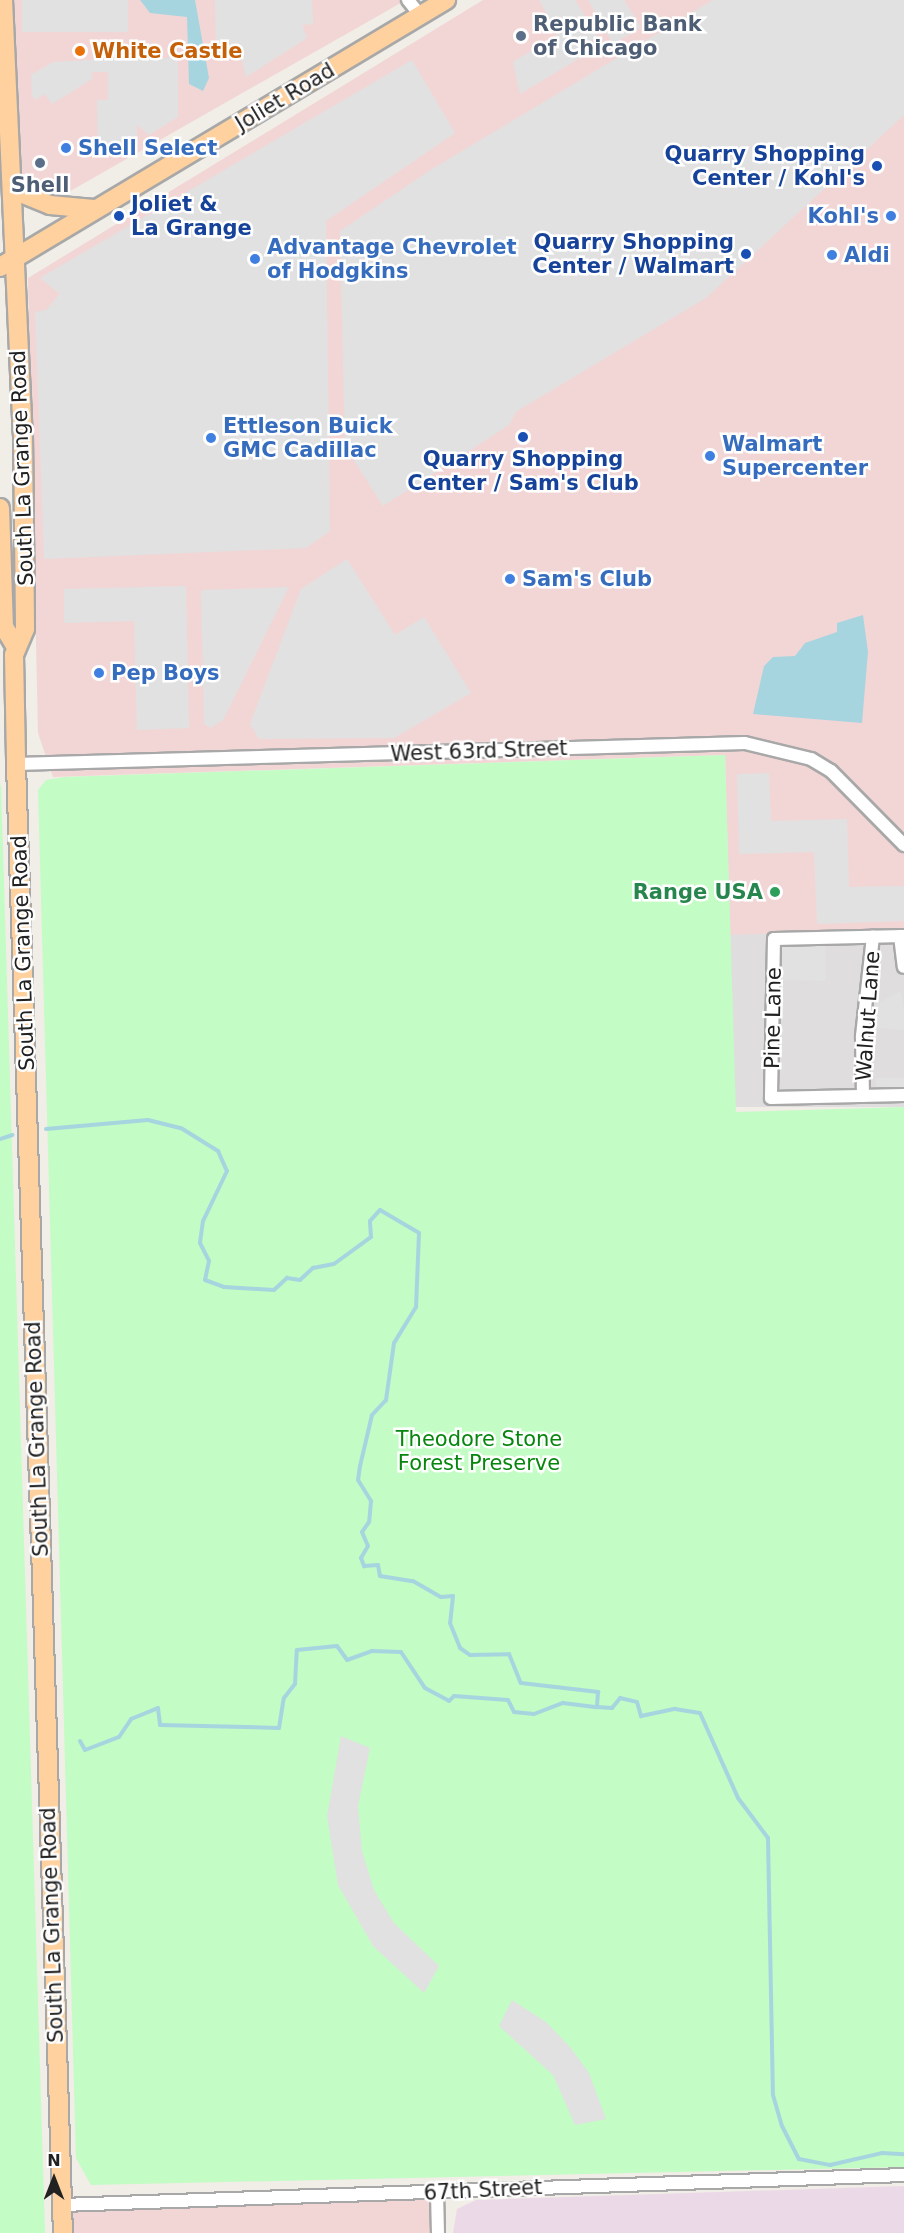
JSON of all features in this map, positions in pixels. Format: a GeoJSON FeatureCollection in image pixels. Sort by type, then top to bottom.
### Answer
{"type":"FeatureCollection","features":[{"type":"Feature","properties":{"kind":"main road","name":"South La Grange Road"},"geometry":{"type":"LineString","coordinates":[[3,0],[13,190],[7,263],[25,575],[25,629],[15,645]]}},
{"type":"Feature","properties":{"kind":"main road","name":"Joliet Road"},"geometry":{"type":"LineString","coordinates":[[7,263],[446,0]]}},
{"type":"Feature","properties":{"kind":"main road"},"geometry":{"type":"LineString","coordinates":[[13,190],[50,205],[94,209]]}},
{"type":"Feature","properties":{"kind":"main road","name":"South La Grange Road"},"geometry":{"type":"LineString","coordinates":[[0,508],[4,627],[15,645],[16,764],[63,2233]]}},
{"type":"Feature","properties":{"kind":"street"},"geometry":{"type":"LineString","coordinates":[[408,0],[420,15]]}},
{"type":"Feature","properties":{"kind":"street","name":"West 63rd Street"},"geometry":{"type":"LineString","coordinates":[[16,764],[745,743],[811,759],[831,771],[904,845]]}},
{"type":"Feature","properties":{"kind":"street"},"geometry":{"type":"LineString","coordinates":[[873,937],[902,936],[904,968]]}},
{"type":"Feature","properties":{"kind":"street","name":"Pine Lane"},"geometry":{"type":"LineString","coordinates":[[863,1096],[771,1098],[774,939],[873,937]]}},
{"type":"Feature","properties":{"kind":"street","name":"Walnut Lane"},"geometry":{"type":"LineString","coordinates":[[863,1096],[862,1036],[873,937]]}},
{"type":"Feature","properties":{"kind":"street"},"geometry":{"type":"LineString","coordinates":[[863,1096],[904,1095]]}},
{"type":"Feature","properties":{"kind":"street","name":"67th Street"},"geometry":{"type":"LineString","coordinates":[[62,2205],[904,2175]]}},
{"type":"Feature","properties":{"kind":"street"},"geometry":{"type":"LineString","coordinates":[[437,2193],[438,2233]]}},
{"type":"Feature","properties":{"kind":"shaded area"},"geometry":{"type":"Polygon","coordinates":[[[12,0],[406,0],[58,198],[38,198],[25,189],[19,171],[12,0]]]}},
{"type":"Feature","properties":{"kind":"shaded area"},"geometry":{"type":"Polygon","coordinates":[[[22,0],[128,0],[128,32],[22,32],[22,0]]]}},
{"type":"Feature","properties":{"kind":"shaded area"},"geometry":{"type":"Polygon","coordinates":[[[215,0],[312,0],[313,24],[302,25],[307,38],[246,77],[239,49],[216,49],[215,0]]]}},
{"type":"Feature","properties":{"kind":"shaded area"},"geometry":{"type":"Polygon","coordinates":[[[483,0],[904,0],[904,929],[730,935],[725,755],[53,777],[38,733],[28,278],[483,0]]]}},
{"type":"Feature","properties":{"kind":"shaded area"},"geometry":{"type":"Polygon","coordinates":[[[539,0],[575,0],[598,37],[579,48],[583,56],[520,94],[513,62],[558,34],[539,0]]]}},
{"type":"Feature","properties":{"kind":"shaded area"},"geometry":{"type":"Polygon","coordinates":[[[588,0],[624,0],[641,27],[613,44],[588,0]]]}},
{"type":"Feature","properties":{"kind":"shaded area"},"geometry":{"type":"Polygon","coordinates":[[[713,0],[904,0],[904,115],[706,298],[517,411],[509,425],[383,506],[345,446],[340,231],[429,171],[713,0]]]}},
{"type":"Feature","properties":{"kind":"shaded area"},"geometry":{"type":"Polygon","coordinates":[[[138,48],[144,58],[178,58],[178,117],[149,135],[137,125],[137,137],[127,138],[127,149],[117,154],[98,154],[97,100],[108,100],[108,72],[92,72],[92,79],[52,104],[45,94],[35,100],[32,95],[31,75],[53,62],[106,59],[112,50],[138,48]]]}},
{"type":"Feature","properties":{"kind":"shaded area"},"geometry":{"type":"Polygon","coordinates":[[[412,60],[455,133],[326,221],[330,531],[306,548],[44,559],[35,312],[46,310],[60,294],[40,278],[412,60]]]}},
{"type":"Feature","properties":{"kind":"shaded area"},"geometry":{"type":"Polygon","coordinates":[[[347,559],[395,635],[424,617],[471,693],[394,738],[259,739],[250,724],[301,589],[347,559]]]}},
{"type":"Feature","properties":{"kind":"shaded area"},"geometry":{"type":"Polygon","coordinates":[[[186,586],[189,728],[137,730],[134,621],[64,623],[64,589],[186,586]]]}},
{"type":"Feature","properties":{"kind":"shaded area"},"geometry":{"type":"Polygon","coordinates":[[[289,587],[223,720],[211,728],[204,724],[201,590],[289,587]]]}},
{"type":"Feature","properties":{"kind":"shaded area"},"geometry":{"type":"Polygon","coordinates":[[[769,773],[771,821],[847,819],[849,887],[904,886],[904,921],[817,924],[814,852],[739,854],[737,774],[769,773]]]}},
{"type":"Feature","properties":{"kind":"shaded area"},"geometry":{"type":"Polygon","coordinates":[[[730,929],[904,929],[904,1107],[730,1107],[730,929]]]}},
{"type":"Feature","properties":{"kind":"shaded area"},"geometry":{"type":"Polygon","coordinates":[[[780,940],[826,941],[825,981],[779,980],[780,940]]]}},
{"type":"Feature","properties":{"kind":"shaded area"},"geometry":{"type":"Polygon","coordinates":[[[901,991],[904,1030],[872,1028],[873,1006],[901,991]]]}},
{"type":"Feature","properties":{"kind":"shaded area"},"geometry":{"type":"Polygon","coordinates":[[[876,1078],[904,1078],[904,1089],[876,1089],[876,1078]]]}},
{"type":"Feature","properties":{"kind":"shaded area"},"geometry":{"type":"Polygon","coordinates":[[[341,1736],[370,1748],[358,1806],[362,1851],[374,1890],[394,1923],[439,1966],[424,1993],[373,1946],[338,1885],[327,1816],[341,1736]]]}},
{"type":"Feature","properties":{"kind":"shaded area"},"geometry":{"type":"Polygon","coordinates":[[[512,2000],[546,2022],[570,2047],[589,2073],[606,2119],[575,2125],[553,2075],[499,2026],[512,2000]]]}},
{"type":"Feature","properties":{"kind":"shaded area"},"geometry":{"type":"Polygon","coordinates":[[[904,2186],[904,2233],[453,2233],[457,2209],[476,2200],[904,2186]]]}},
{"type":"Feature","properties":{"kind":"shaded area"},"geometry":{"type":"Polygon","coordinates":[[[434,2197],[435,2233],[68,2233],[67,2209],[434,2197]]]}},
{"type":"Feature","properties":{"kind":"green space","name":"Theodore Stone Forest Preserve"},"geometry":{"type":"Polygon","coordinates":[[[725,755],[736,1112],[904,1107],[904,2167],[91,2185],[76,2158],[38,790],[46,780],[64,777],[725,755]]]}},
{"type":"Feature","properties":{"kind":"green space"},"geometry":{"type":"Polygon","coordinates":[[[1,785],[45,2233],[0,2233],[1,785]]]}},
{"type":"Feature","properties":{"kind":"water"},"geometry":{"type":"Polygon","coordinates":[[[140,0],[195,0],[209,78],[203,91],[189,84],[187,17],[150,13],[140,0]]]}},
{"type":"Feature","properties":{"kind":"water"},"geometry":{"type":"Polygon","coordinates":[[[863,615],[868,652],[862,723],[753,714],[764,666],[773,657],[795,656],[805,643],[837,632],[837,623],[863,615]]]}},
{"type":"Feature","properties":{"kind":"waterway"},"geometry":{"type":"LineString","coordinates":[[46,1129],[148,1120],[181,1128],[218,1151],[227,1171],[203,1221],[200,1243],[209,1261],[205,1280],[224,1287],[274,1290],[287,1278],[300,1280],[313,1268],[334,1264],[371,1237],[370,1221],[380,1210],[419,1233],[416,1307],[394,1343],[386,1400],[372,1415],[360,1466],[358,1480],[371,1501],[369,1522],[362,1532],[368,1546],[361,1558],[364,1566],[378,1565],[380,1576],[413,1581],[441,1597],[453,1596],[450,1623],[460,1648],[470,1655],[509,1654],[521,1683],[598,1692],[597,1707],[612,1708],[620,1698],[637,1702],[641,1716],[675,1709],[700,1713],[738,1798],[768,1838],[773,2095],[782,2126],[799,2159],[830,2165],[882,2153],[904,2154]]}},
{"type":"Feature","properties":{"kind":"waterway"},"geometry":{"type":"LineString","coordinates":[[0,1139],[12,1135]]}},
{"type":"Feature","properties":{"kind":"waterway"},"geometry":{"type":"LineString","coordinates":[[80,1741],[85,1750],[119,1737],[131,1719],[158,1708],[160,1725],[279,1728],[284,1698],[295,1684],[297,1650],[337,1646],[347,1660],[372,1651],[401,1652],[425,1688],[449,1701],[454,1696],[508,1700],[514,1712],[534,1714],[563,1703],[597,1707]]}},
{"type":"Feature","properties":{"kind":"place","name":"Republic Bank of Chicago"},"geometry":{"type":"Point","coordinates":[521,36]}},
{"type":"Feature","properties":{"kind":"place","name":"White Castle"},"geometry":{"type":"Point","coordinates":[80,51]}},
{"type":"Feature","properties":{"kind":"place","name":"Shell Select"},"geometry":{"type":"Point","coordinates":[66,148]}},
{"type":"Feature","properties":{"kind":"place","name":"Shell"},"geometry":{"type":"Point","coordinates":[40,163]}},
{"type":"Feature","properties":{"kind":"place","name":"Quarry Shopping Center / Kohl's"},"geometry":{"type":"Point","coordinates":[877,166]}},
{"type":"Feature","properties":{"kind":"place","name":"Joliet & La Grange"},"geometry":{"type":"Point","coordinates":[119,216]}},
{"type":"Feature","properties":{"kind":"place","name":"Kohl's"},"geometry":{"type":"Point","coordinates":[891,216]}},
{"type":"Feature","properties":{"kind":"place","name":"Quarry Shopping Center / Walmart"},"geometry":{"type":"Point","coordinates":[746,254]}},
{"type":"Feature","properties":{"kind":"place","name":"Aldi"},"geometry":{"type":"Point","coordinates":[832,255]}},
{"type":"Feature","properties":{"kind":"place","name":"Advantage Chevrolet of Hodgkins"},"geometry":{"type":"Point","coordinates":[255,259]}},
{"type":"Feature","properties":{"kind":"place","name":"Quarry Shopping Center / Sam's Club"},"geometry":{"type":"Point","coordinates":[523,437]}},
{"type":"Feature","properties":{"kind":"place","name":"Ettleson Buick GMC Cadillac"},"geometry":{"type":"Point","coordinates":[211,438]}},
{"type":"Feature","properties":{"kind":"place","name":"Walmart Supercenter"},"geometry":{"type":"Point","coordinates":[710,456]}},
{"type":"Feature","properties":{"kind":"place","name":"Sam's Club"},"geometry":{"type":"Point","coordinates":[510,579]}},
{"type":"Feature","properties":{"kind":"place","name":"Pep Boys"},"geometry":{"type":"Point","coordinates":[99,673]}},
{"type":"Feature","properties":{"kind":"place","name":"Range USA"},"geometry":{"type":"Point","coordinates":[775,892]}}]}
